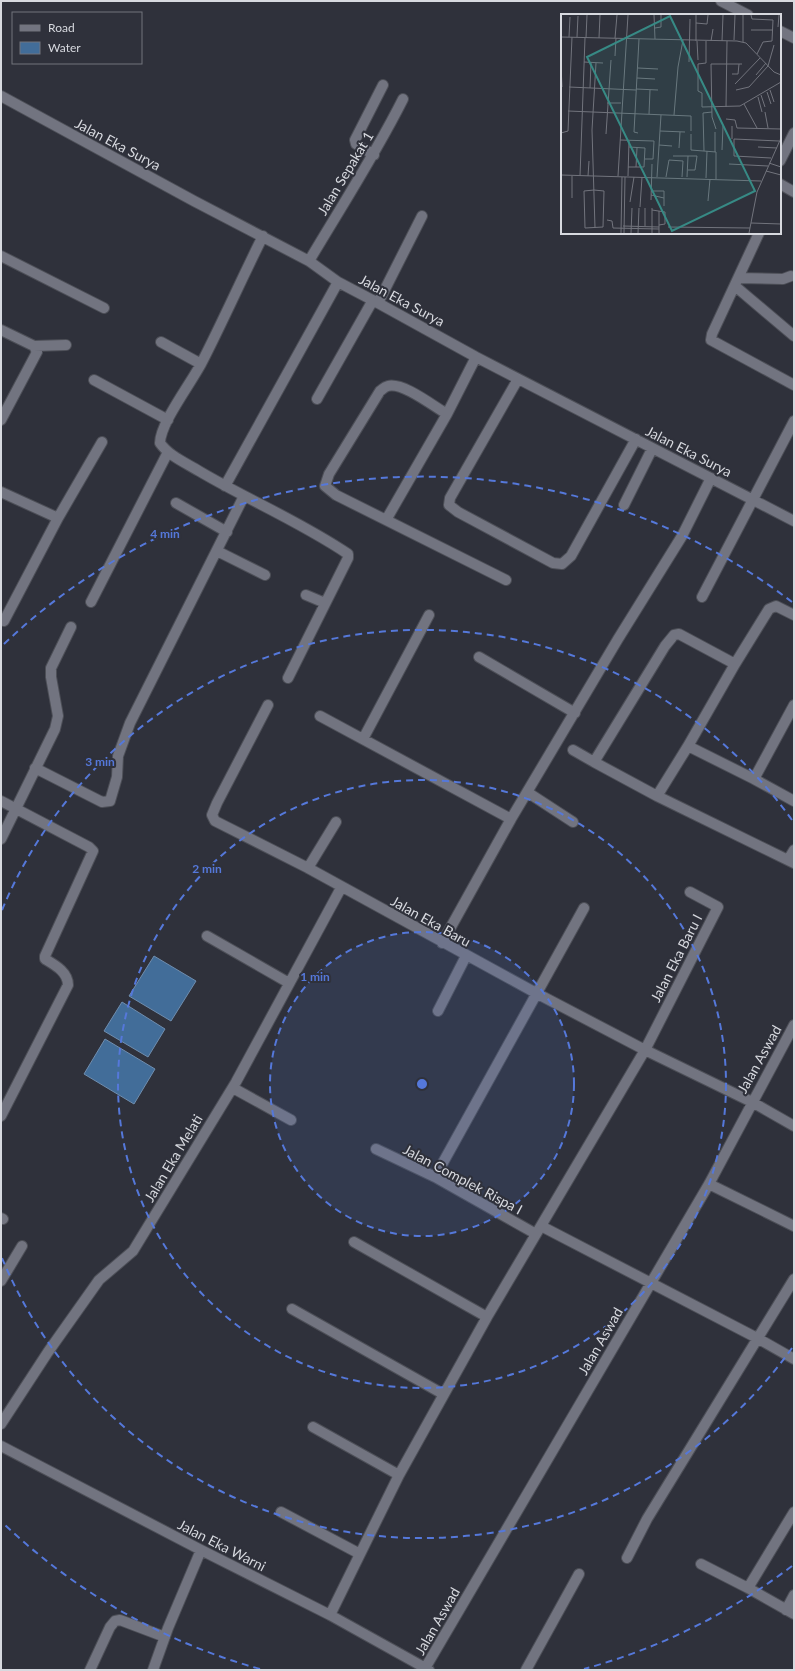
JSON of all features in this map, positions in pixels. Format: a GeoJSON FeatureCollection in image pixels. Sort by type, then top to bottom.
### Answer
{"type":"FeatureCollection","features":[{"type":"Feature","properties":{"kind":"street"},"geometry":{"type":"LineString","coordinates":[[721,1],[746,14]]}},
{"type":"Feature","properties":{"kind":"street"},"geometry":{"type":"LineString","coordinates":[[781,32],[794,38]]}},
{"type":"Feature","properties":{"kind":"street"},"geometry":{"type":"LineString","coordinates":[[374,155],[356,144],[356,140],[383,85]]}},
{"type":"Feature","properties":{"kind":"street","name":"Jalan Eka Surya"},"geometry":{"type":"LineString","coordinates":[[1,96],[194,201],[309,261],[338,282],[376,301],[518,379],[794,521]]}},
{"type":"Feature","properties":{"kind":"street","name":"Jalan Sepakat 1"},"geometry":{"type":"LineString","coordinates":[[309,261],[374,155],[403,99]]}},
{"type":"Feature","properties":{"kind":"street"},"geometry":{"type":"LineString","coordinates":[[781,159],[794,133]]}},
{"type":"Feature","properties":{"kind":"street"},"geometry":{"type":"LineString","coordinates":[[781,185],[794,192]]}},
{"type":"Feature","properties":{"kind":"street"},"geometry":{"type":"LineString","coordinates":[[317,399],[376,301],[422,216]]}},
{"type":"Feature","properties":{"kind":"street"},"geometry":{"type":"LineString","coordinates":[[759,234],[712,334],[711,340],[794,385]]}},
{"type":"Feature","properties":{"kind":"street"},"geometry":{"type":"LineString","coordinates":[[263,236],[201,364],[168,420],[160,437],[160,443],[168,452],[225,486],[324,539],[348,554],[348,558],[288,678]]}},
{"type":"Feature","properties":{"kind":"street"},"geometry":{"type":"LineString","coordinates":[[1,256],[104,308]]}},
{"type":"Feature","properties":{"kind":"street"},"geometry":{"type":"LineString","coordinates":[[736,282],[783,279],[791,276]]}},
{"type":"Feature","properties":{"kind":"street"},"geometry":{"type":"LineString","coordinates":[[225,486],[338,282]]}},
{"type":"Feature","properties":{"kind":"street"},"geometry":{"type":"LineString","coordinates":[[736,282],[794,336]]}},
{"type":"Feature","properties":{"kind":"street"},"geometry":{"type":"LineString","coordinates":[[1,330],[34,346],[66,345]]}},
{"type":"Feature","properties":{"kind":"street"},"geometry":{"type":"LineString","coordinates":[[161,342],[201,364]]}},
{"type":"Feature","properties":{"kind":"street"},"geometry":{"type":"LineString","coordinates":[[1,420],[36,355],[37,351],[34,346]]}},
{"type":"Feature","properties":{"kind":"street"},"geometry":{"type":"LineString","coordinates":[[386,520],[447,414],[476,356]]}},
{"type":"Feature","properties":{"kind":"street"},"geometry":{"type":"LineString","coordinates":[[518,379],[450,498],[449,505],[458,512],[553,563],[562,564],[571,556],[636,439]]}},
{"type":"Feature","properties":{"kind":"street"},"geometry":{"type":"LineString","coordinates":[[94,380],[168,420]]}},
{"type":"Feature","properties":{"kind":"street"},"geometry":{"type":"LineString","coordinates":[[447,414],[406,389],[393,385],[386,386],[380,392],[327,478],[325,486],[330,492],[506,580]]}},
{"type":"Feature","properties":{"kind":"street"},"geometry":{"type":"LineString","coordinates":[[702,597],[794,421]]}},
{"type":"Feature","properties":{"kind":"street"},"geometry":{"type":"LineString","coordinates":[[4,621],[58,518],[102,442]]}},
{"type":"Feature","properties":{"kind":"street"},"geometry":{"type":"LineString","coordinates":[[624,505],[652,449]]}},
{"type":"Feature","properties":{"kind":"street"},"geometry":{"type":"LineString","coordinates":[[91,602],[168,452]]}},
{"type":"Feature","properties":{"kind":"street"},"geometry":{"type":"LineString","coordinates":[[442,943],[511,819],[618,639],[682,536],[711,478]]}},
{"type":"Feature","properties":{"kind":"street"},"geometry":{"type":"LineString","coordinates":[[1,492],[58,518]]}},
{"type":"Feature","properties":{"kind":"street"},"geometry":{"type":"LineString","coordinates":[[35,768],[102,802],[108,803],[110,801],[117,777],[118,756],[130,723],[244,496]]}},
{"type":"Feature","properties":{"kind":"street"},"geometry":{"type":"LineString","coordinates":[[176,503],[226,532]]}},
{"type":"Feature","properties":{"kind":"street"},"geometry":{"type":"LineString","coordinates":[[217,551],[265,575]]}},
{"type":"Feature","properties":{"kind":"street"},"geometry":{"type":"LineString","coordinates":[[306,595],[325,603]]}},
{"type":"Feature","properties":{"kind":"street"},"geometry":{"type":"LineString","coordinates":[[657,796],[688,746],[735,664],[771,607],[778,606],[794,615]]}},
{"type":"Feature","properties":{"kind":"street"},"geometry":{"type":"LineString","coordinates":[[363,739],[429,615]]}},
{"type":"Feature","properties":{"kind":"street"},"geometry":{"type":"LineString","coordinates":[[1,839],[55,729],[58,716],[51,677],[51,668],[71,627]]}},
{"type":"Feature","properties":{"kind":"street"},"geometry":{"type":"LineString","coordinates":[[594,762],[674,635],[679,634],[735,664]]}},
{"type":"Feature","properties":{"kind":"street"},"geometry":{"type":"LineString","coordinates":[[479,657],[575,713]]}},
{"type":"Feature","properties":{"kind":"street","name":"Jalan Eka Baru"},"geometry":{"type":"LineString","coordinates":[[268,705],[217,803],[213,817],[215,821],[308,868],[341,888],[536,993],[645,1050],[752,1102],[794,1126]]}},
{"type":"Feature","properties":{"kind":"street"},"geometry":{"type":"LineString","coordinates":[[754,779],[794,705]]}},
{"type":"Feature","properties":{"kind":"street"},"geometry":{"type":"LineString","coordinates":[[320,716],[511,819]]}},
{"type":"Feature","properties":{"kind":"street"},"geometry":{"type":"LineString","coordinates":[[688,746],[754,779],[794,802]]}},
{"type":"Feature","properties":{"kind":"street"},"geometry":{"type":"LineString","coordinates":[[573,750],[657,796],[791,861],[794,850]]}},
{"type":"Feature","properties":{"kind":"street"},"geometry":{"type":"LineString","coordinates":[[527,792],[573,822]]}},
{"type":"Feature","properties":{"kind":"street"},"geometry":{"type":"LineString","coordinates":[[1,801],[89,847],[93,851],[45,956],[45,959],[62,971],[66,976],[68,985],[1,1116]]}},
{"type":"Feature","properties":{"kind":"street"},"geometry":{"type":"LineString","coordinates":[[308,868],[336,822]]}},
{"type":"Feature","properties":{"kind":"street","name":"Jalan Eka Melati"},"geometry":{"type":"LineString","coordinates":[[1,1424],[48,1352],[99,1280],[133,1251],[233,1088],[341,888]]}},
{"type":"Feature","properties":{"kind":"street","name":"Jalan Eka Baru I"},"geometry":{"type":"LineString","coordinates":[[645,1050],[718,907],[690,892]]}},
{"type":"Feature","properties":{"kind":"street"},"geometry":{"type":"LineString","coordinates":[[435,1177],[584,908]]}},
{"type":"Feature","properties":{"kind":"street"},"geometry":{"type":"LineString","coordinates":[[207,936],[289,983]]}},
{"type":"Feature","properties":{"kind":"street"},"geometry":{"type":"LineString","coordinates":[[438,1011],[466,956]]}},
{"type":"Feature","properties":{"kind":"street","name":"Jalan Aswad"},"geometry":{"type":"LineString","coordinates":[[426,1669],[709,1184],[794,1025]]}},
{"type":"Feature","properties":{"kind":"street"},"geometry":{"type":"LineString","coordinates":[[330,1615],[398,1475],[443,1394],[645,1050]]}},
{"type":"Feature","properties":{"kind":"street"},"geometry":{"type":"LineString","coordinates":[[233,1088],[291,1120]]}},
{"type":"Feature","properties":{"kind":"street","name":"Jalan Complek Rispa I"},"geometry":{"type":"LineString","coordinates":[[376,1149],[650,1284],[757,1338],[794,1359]]}},
{"type":"Feature","properties":{"kind":"street"},"geometry":{"type":"LineString","coordinates":[[709,1184],[794,1226]]}},
{"type":"Feature","properties":{"kind":"street"},"geometry":{"type":"LineString","coordinates":[[354,1242],[487,1318]]}},
{"type":"Feature","properties":{"kind":"street"},"geometry":{"type":"LineString","coordinates":[[1,1281],[22,1246]]}},
{"type":"Feature","properties":{"kind":"street"},"geometry":{"type":"LineString","coordinates":[[627,1558],[647,1518],[794,1279]]}},
{"type":"Feature","properties":{"kind":"street"},"geometry":{"type":"LineString","coordinates":[[292,1310],[443,1394]]}},
{"type":"Feature","properties":{"kind":"street"},"geometry":{"type":"LineString","coordinates":[[313,1427],[398,1475]]}},
{"type":"Feature","properties":{"kind":"street","name":"Jalan Eka Warni"},"geometry":{"type":"LineString","coordinates":[[1,1446],[330,1615],[426,1669]]}},
{"type":"Feature","properties":{"kind":"street"},"geometry":{"type":"LineString","coordinates":[[281,1512],[360,1554]]}},
{"type":"Feature","properties":{"kind":"street"},"geometry":{"type":"LineString","coordinates":[[748,1588],[794,1512]]}},
{"type":"Feature","properties":{"kind":"street"},"geometry":{"type":"LineString","coordinates":[[153,1670],[201,1550]]}},
{"type":"Feature","properties":{"kind":"street"},"geometry":{"type":"LineString","coordinates":[[701,1564],[790,1612],[794,1595]]}},
{"type":"Feature","properties":{"kind":"street"},"geometry":{"type":"LineString","coordinates":[[526,1670],[580,1574]]}},
{"type":"Feature","properties":{"kind":"street"},"geometry":{"type":"LineString","coordinates":[[90,1670],[110,1628],[115,1621],[120,1620],[165,1637]]}},
{"type":"Feature","properties":{"kind":"water"},"geometry":{"type":"Polygon","coordinates":[[[154,956],[196,981],[171,1021],[129,996],[154,956]]]}},
{"type":"Feature","properties":{"kind":"water"},"geometry":{"type":"Polygon","coordinates":[[[122,1002],[165,1029],[148,1057],[104,1031],[122,1002]]]}},
{"type":"Feature","properties":{"kind":"water"},"geometry":{"type":"Polygon","coordinates":[[[105,1039],[155,1069],[134,1104],[84,1074],[105,1039]]]}}]}
